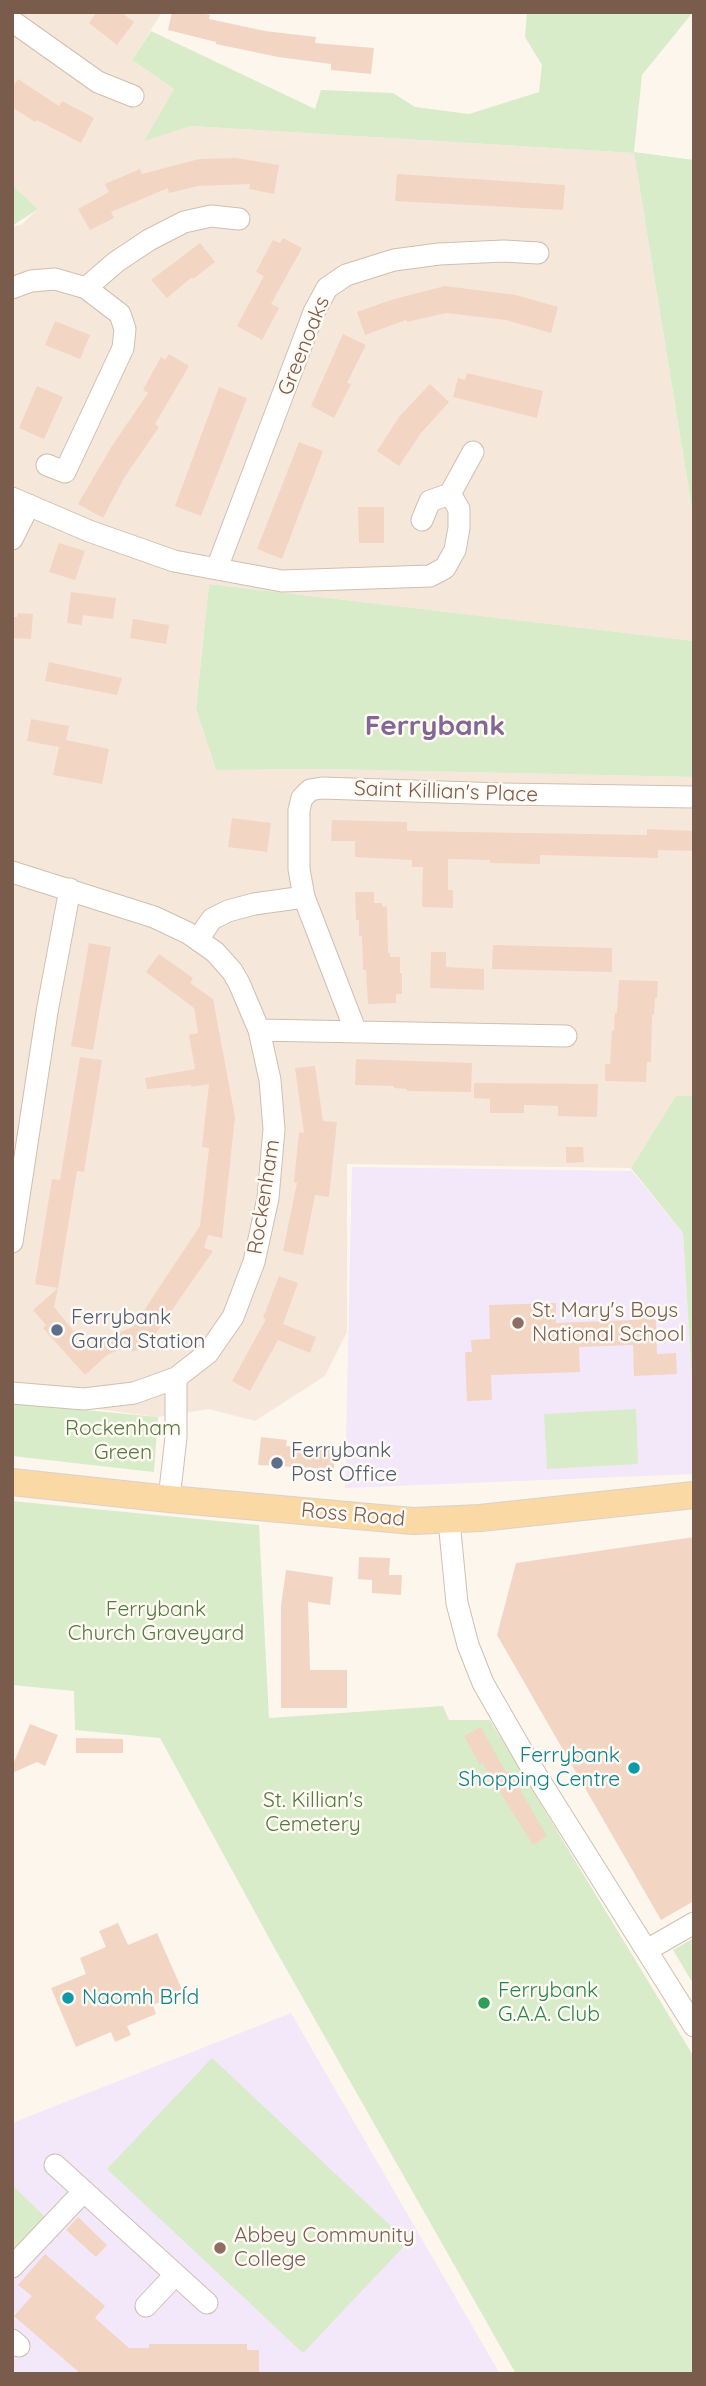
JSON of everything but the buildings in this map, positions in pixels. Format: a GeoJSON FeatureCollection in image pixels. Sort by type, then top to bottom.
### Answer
{"type":"FeatureCollection","features":[{"type":"Feature","properties":{"kind":"main road","name":"Ross Road"},"geometry":{"type":"LineString","coordinates":[[12,1482],[389,1520],[449,1521],[694,1495]]}},
{"type":"Feature","properties":{"kind":"street"},"geometry":{"type":"LineString","coordinates":[[12,21],[98,82],[133,96]]}},
{"type":"Feature","properties":{"kind":"street"},"geometry":{"type":"LineString","coordinates":[[86,288],[116,262],[149,240],[184,222],[211,216],[239,219]]}},
{"type":"Feature","properties":{"kind":"street","name":"Greenoaks"},"geometry":{"type":"LineString","coordinates":[[217,568],[314,312],[327,288],[346,275],[394,260],[439,254],[504,251],[538,254]]}},
{"type":"Feature","properties":{"kind":"street"},"geometry":{"type":"LineString","coordinates":[[12,288],[31,281],[55,279],[86,288],[120,314],[125,329],[123,348],[65,472],[47,465]]}},
{"type":"Feature","properties":{"kind":"street"},"geometry":{"type":"LineString","coordinates":[[422,520],[430,501],[450,495],[473,452]]}},
{"type":"Feature","properties":{"kind":"street"},"geometry":{"type":"LineString","coordinates":[[12,540],[20,501],[89,531],[174,561],[282,581],[430,576],[445,568],[455,550],[459,509],[450,495]]}},
{"type":"Feature","properties":{"kind":"street","name":"Saint Killian's Place"},"geometry":{"type":"LineString","coordinates":[[356,1032],[304,897],[299,869],[299,810],[306,793],[316,789],[694,797]]}},
{"type":"Feature","properties":{"kind":"street","name":"Rockenham"},"geometry":{"type":"LineString","coordinates":[[12,872],[154,918],[198,939],[215,952],[232,971],[247,998],[258,1030],[270,1080],[274,1129],[270,1182],[258,1247],[246,1288],[226,1329],[208,1353],[176,1378],[152,1388],[101,1398],[66,1399],[12,1393]]}},
{"type":"Feature","properties":{"kind":"street"},"geometry":{"type":"LineString","coordinates":[[12,1242],[47,1012],[69,889]]}},
{"type":"Feature","properties":{"kind":"street"},"geometry":{"type":"LineString","coordinates":[[198,939],[212,919],[228,911],[254,904],[304,897]]}},
{"type":"Feature","properties":{"kind":"street"},"geometry":{"type":"LineString","coordinates":[[258,1030],[566,1036]]}},
{"type":"Feature","properties":{"kind":"street"},"geometry":{"type":"LineString","coordinates":[[169,1499],[176,1437],[176,1378]]}},
{"type":"Feature","properties":{"kind":"street"},"geometry":{"type":"LineString","coordinates":[[449,1521],[457,1603],[468,1645],[483,1683],[530,1765],[694,2025]]}},
{"type":"Feature","properties":{"kind":"street"},"geometry":{"type":"LineString","coordinates":[[647,1950],[694,1923]]}},
{"type":"Feature","properties":{"kind":"street"},"geometry":{"type":"LineString","coordinates":[[55,2165],[206,2304]]}},
{"type":"Feature","properties":{"kind":"street"},"geometry":{"type":"LineString","coordinates":[[12,2267],[84,2191]]}},
{"type":"Feature","properties":{"kind":"street"},"geometry":{"type":"LineString","coordinates":[[146,2306],[175,2275]]}},
{"type":"Feature","properties":{"kind":"shaded area"},"geometry":{"type":"Polygon","coordinates":[[[12,12],[162,12],[132,60],[174,89],[145,140],[191,126],[634,153],[694,521],[694,641],[209,584],[196,709],[216,770],[324,769],[694,777],[694,1096],[676,1097],[631,1168],[347,1164],[347,1332],[325,1376],[255,1421],[209,1409],[158,1417],[97,1409],[12,1403],[12,227],[21,225],[38,209],[12,185],[12,12]]]}},
{"type":"Feature","properties":{"kind":"shaded area","name":"St. Mary's Boys National School"},"geometry":{"type":"Polygon","coordinates":[[[352,1167],[632,1171],[683,1233],[694,1413],[694,1474],[345,1488],[352,1167]]]}},
{"type":"Feature","properties":{"kind":"shaded area","name":"Abbey Community College"},"geometry":{"type":"Polygon","coordinates":[[[291,2013],[500,2374],[12,2374],[12,2123],[291,2013]]]}},
{"type":"Feature","properties":{"kind":"green space"},"geometry":{"type":"Polygon","coordinates":[[[527,12],[693,12],[642,75],[634,152],[694,160],[694,521],[634,153],[191,126],[144,141],[174,89],[132,60],[151,31],[315,109],[321,90],[393,93],[415,107],[469,114],[539,92],[542,65],[525,37],[527,12]]]}},
{"type":"Feature","properties":{"kind":"green space"},"geometry":{"type":"Polygon","coordinates":[[[12,185],[38,209],[12,226],[12,185]]]}},
{"type":"Feature","properties":{"kind":"green space"},"geometry":{"type":"Polygon","coordinates":[[[209,584],[694,641],[694,777],[324,769],[216,770],[196,709],[209,584]]]}},
{"type":"Feature","properties":{"kind":"green space"},"geometry":{"type":"Polygon","coordinates":[[[676,1096],[694,1096],[694,1413],[683,1233],[631,1168],[676,1096]]]}},
{"type":"Feature","properties":{"kind":"green space","name":"Rockenham Green"},"geometry":{"type":"Polygon","coordinates":[[[12,1403],[158,1417],[154,1472],[12,1456],[12,1403]]]}},
{"type":"Feature","properties":{"kind":"green space"},"geometry":{"type":"Polygon","coordinates":[[[636,1409],[638,1464],[547,1469],[544,1414],[636,1409]]]}},
{"type":"Feature","properties":{"kind":"green space","name":"Ferrybank G.A.A. Club"},"geometry":{"type":"Polygon","coordinates":[[[12,1501],[259,1525],[269,1718],[443,1706],[449,1720],[490,1720],[694,2057],[694,2374],[516,2374],[275,1949],[160,1738],[75,1730],[74,1691],[12,1685],[12,1501]]]}},
{"type":"Feature","properties":{"kind":"green space"},"geometry":{"type":"Polygon","coordinates":[[[694,1938],[694,1985],[673,1950],[694,1938]]]}},
{"type":"Feature","properties":{"kind":"green space"},"geometry":{"type":"Polygon","coordinates":[[[212,2058],[408,2242],[303,2353],[107,2169],[212,2058]]]}},
{"type":"Feature","properties":{"kind":"green space"},"geometry":{"type":"Polygon","coordinates":[[[12,2185],[45,2217],[12,2251],[12,2185]]]}},
{"type":"Feature","properties":{"kind":"place","name":"St. Mary's Boys National School"},"geometry":{"type":"Point","coordinates":[518,1323]}},
{"type":"Feature","properties":{"kind":"place","name":"Ferrybank Garda Station"},"geometry":{"type":"Point","coordinates":[57,1330]}},
{"type":"Feature","properties":{"kind":"place","name":"Ferrybank Post Office"},"geometry":{"type":"Point","coordinates":[277,1463]}},
{"type":"Feature","properties":{"kind":"place","name":"Ferrybank Shopping Centre"},"geometry":{"type":"Point","coordinates":[634,1768]}},
{"type":"Feature","properties":{"kind":"place","name":"Naomh BrÍd"},"geometry":{"type":"Point","coordinates":[68,1998]}},
{"type":"Feature","properties":{"kind":"place","name":"Ferrybank G.A.A. Club"},"geometry":{"type":"Point","coordinates":[484,2003]}},
{"type":"Feature","properties":{"kind":"place","name":"Abbey Community College"},"geometry":{"type":"Point","coordinates":[220,2248]}},
{"type":"Feature","properties":{"kind":"district","name":"Ferrybank"},"geometry":{"type":"Point","coordinates":[435,727]}},
{"type":"Feature","properties":{"kind":"park label","name":"Ferrybank Church Graveyard"},"geometry":{"type":"Point","coordinates":[156,1622]}},
{"type":"Feature","properties":{"kind":"park label","name":"St. Killian's Cemetery"},"geometry":{"type":"Point","coordinates":[313,1813]}}]}
